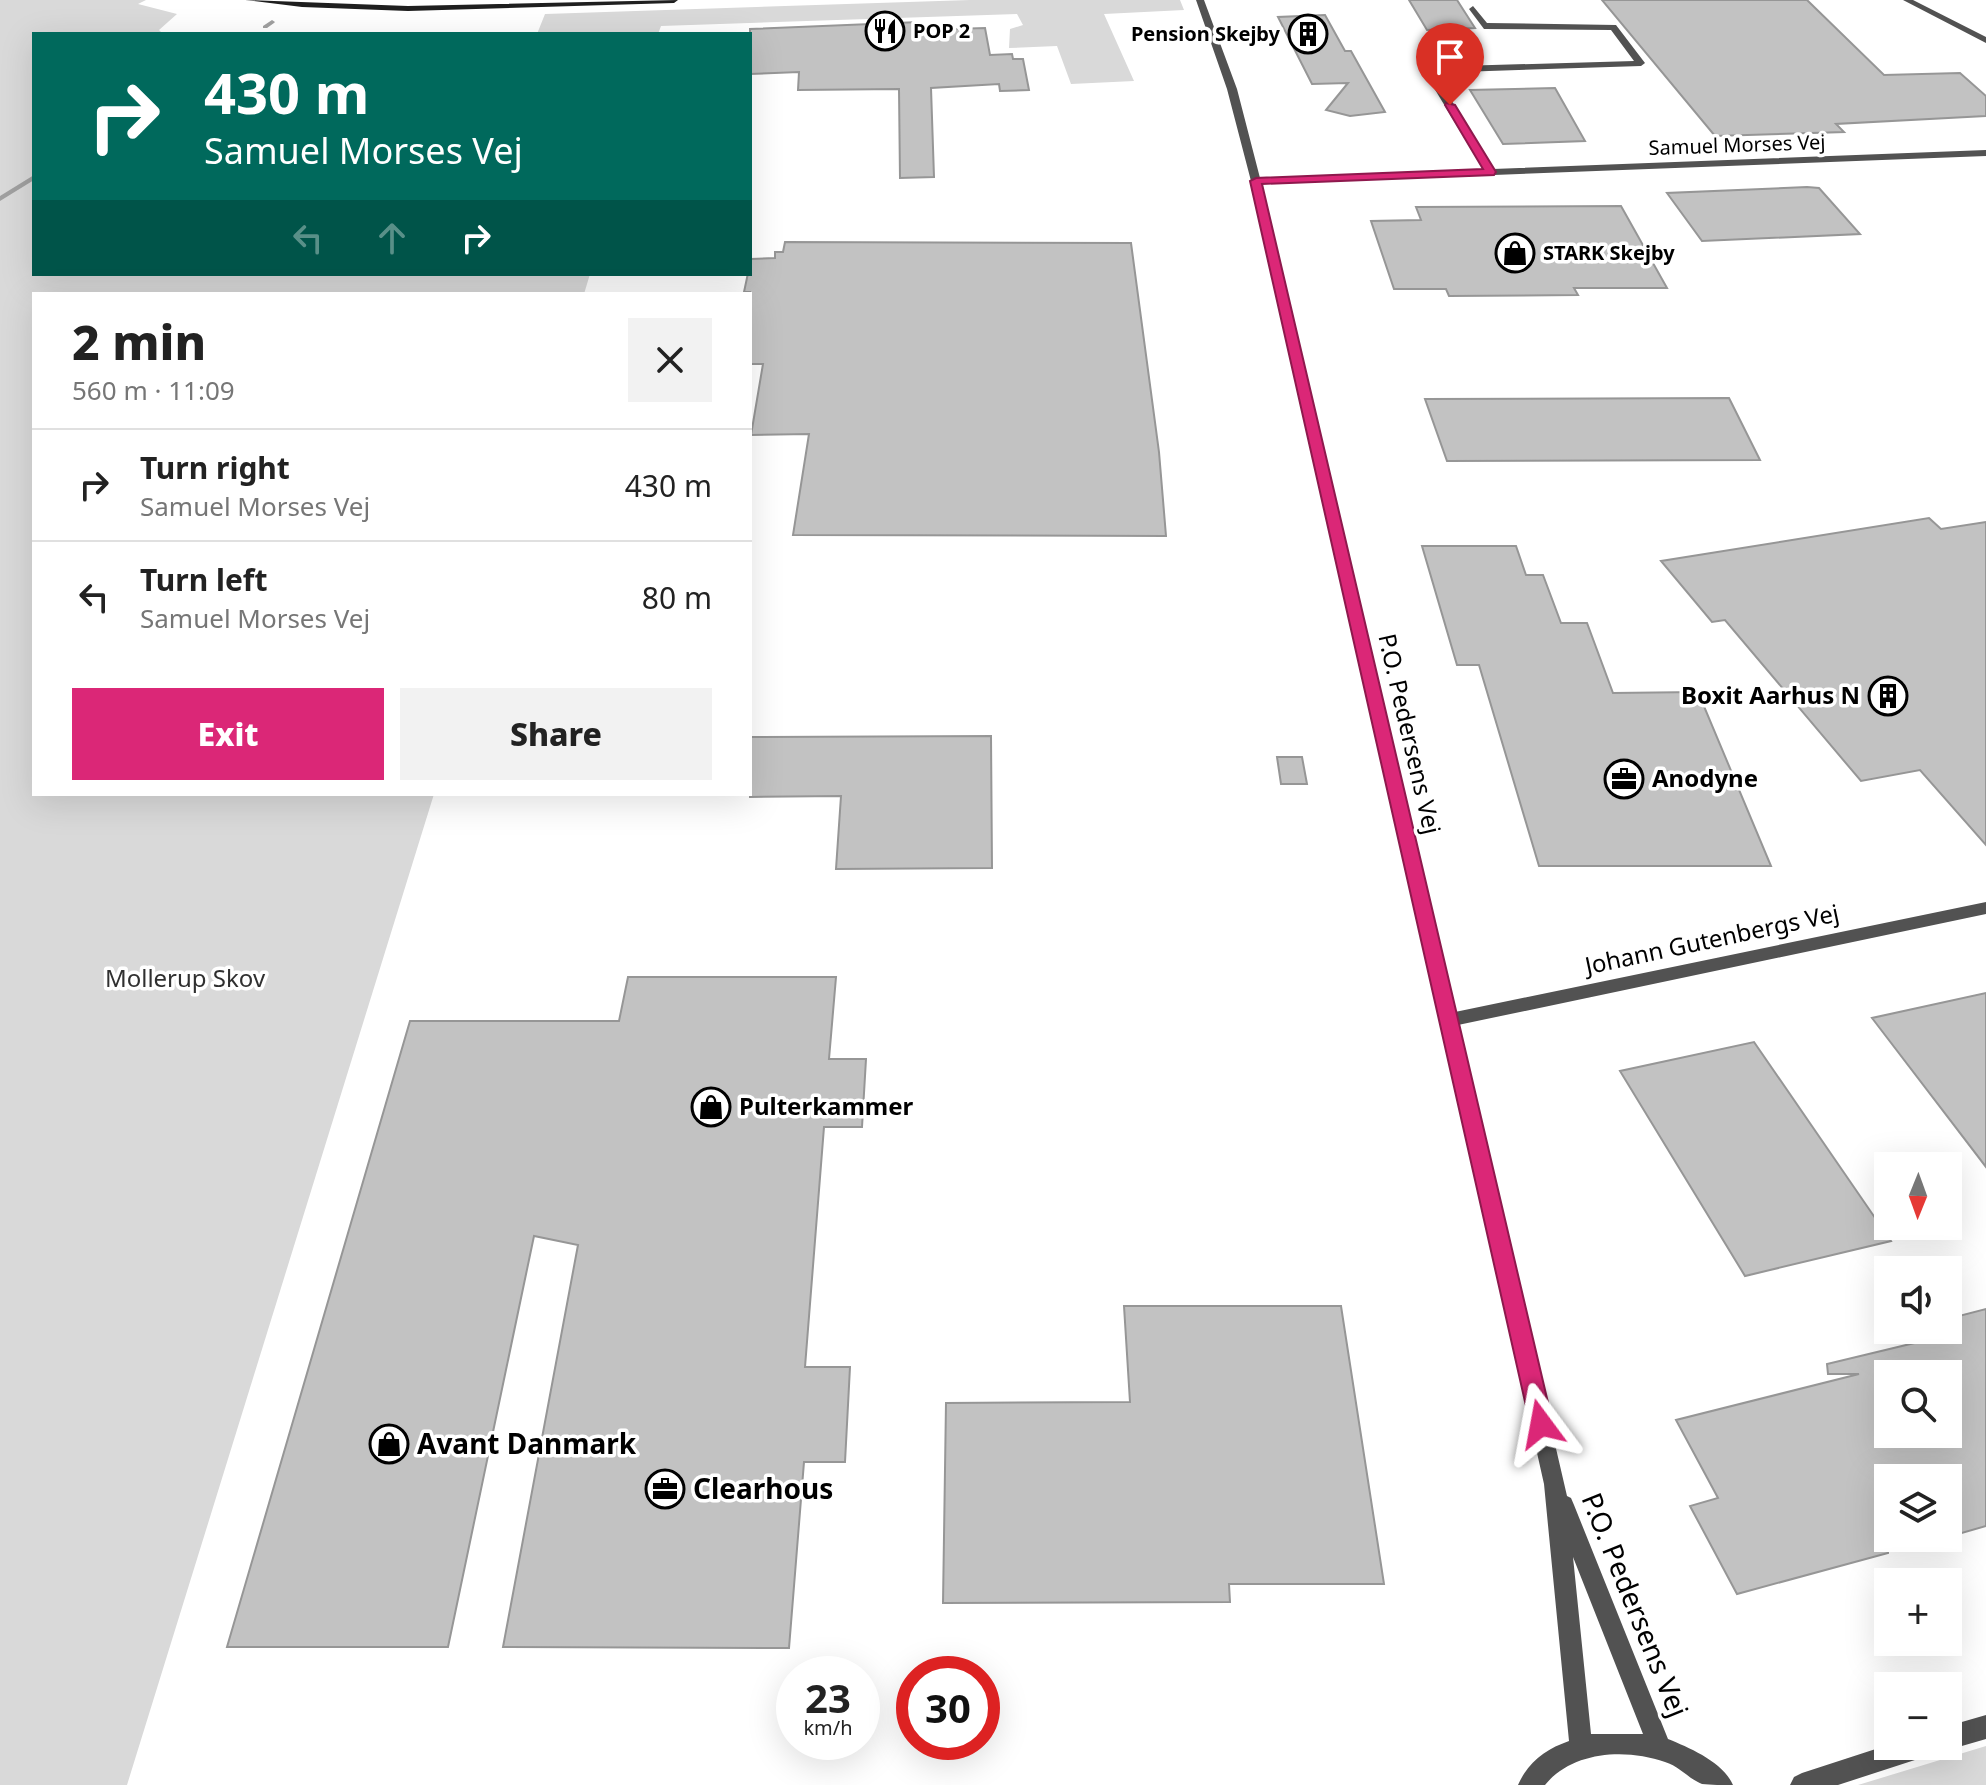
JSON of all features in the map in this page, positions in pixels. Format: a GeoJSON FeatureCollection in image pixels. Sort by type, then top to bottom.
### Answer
{"type":"FeatureCollection","features":[{"type":"Feature","properties":{"kind":"street"},"geometry":{"type":"LineString","coordinates":[[249,0],[321,6],[394,7],[674,0]]}},
{"type":"Feature","properties":{"kind":"street","name":"P.O. Pedersens Vej"},"geometry":{"type":"LineString","coordinates":[[1200,0],[1232,89],[1256,181],[1555,1484],[1581,1747]]}},
{"type":"Feature","properties":{"kind":"street"},"geometry":{"type":"LineString","coordinates":[[1907,0],[1986,40]]}},
{"type":"Feature","properties":{"kind":"street"},"geometry":{"type":"LineString","coordinates":[[1473,9],[1484,26],[1613,27],[1641,63],[1458,69],[1438,76],[1436,83],[1490,172]]}},
{"type":"Feature","properties":{"kind":"street","name":"Samuel Morses Vej"},"geometry":{"type":"LineString","coordinates":[[1256,181],[1986,153]]}},
{"type":"Feature","properties":{"kind":"street","name":"Johann Gutenbergs Vej"},"geometry":{"type":"LineString","coordinates":[[1448,1020],[1986,908]]}},
{"type":"Feature","properties":{"kind":"street","name":"P.O. Pedersens Vej"},"geometry":{"type":"LineString","coordinates":[[1555,1484],[1660,1748]]}},
{"type":"Feature","properties":{"kind":"street"},"geometry":{"type":"LineString","coordinates":[[1962,1734],[1986,1727]]}},
{"type":"Feature","properties":{"kind":"street"},"geometry":{"type":"LineString","coordinates":[[1530,1785],[1550,1762],[1581,1747],[1620,1745],[1660,1748],[1704,1770],[1721,1785]]}},
{"type":"Feature","properties":{"kind":"street"},"geometry":{"type":"LineString","coordinates":[[1802,1785],[1878,1760]]}},
{"type":"Feature","properties":{"kind":"green space","name":"Mollerup Skov"},"geometry":{"type":"Polygon","coordinates":[[[0,0],[146,0],[138,4],[177,14],[159,30],[161,32],[32,32],[32,276],[589,276],[585,292],[32,292],[32,796],[433,796],[127,1785],[0,1785],[0,0]]]}},
{"type":"Feature","properties":{"kind":"green space"},"geometry":{"type":"Polygon","coordinates":[[[970,0],[1180,0],[1184,10],[1104,14],[1134,81],[1071,84],[1057,46],[1009,48],[1010,29],[1023,25],[1017,14],[661,26],[659,32],[538,32],[545,14],[970,0]]]}},
{"type":"Feature","properties":{"kind":"green space"},"geometry":{"type":"Polygon","coordinates":[[[1986,1746],[1986,1785],[1858,1785],[1940,1760],[1962,1760],[1962,1753],[1986,1746]]]}},
{"type":"Feature","properties":{"kind":"building"},"geometry":{"type":"Polygon","coordinates":[[[1409,0],[1457,0],[1475,28],[1427,30],[1409,0]]]}},
{"type":"Feature","properties":{"kind":"building"},"geometry":{"type":"Polygon","coordinates":[[[1602,0],[1807,0],[1884,75],[1960,73],[1986,96],[1986,116],[1836,124],[1844,132],[1715,136],[1602,0]]]}},
{"type":"Feature","properties":{"kind":"building"},"geometry":{"type":"Polygon","coordinates":[[[1325,15],[1345,51],[1351,51],[1385,112],[1350,116],[1326,110],[1348,83],[1312,84],[1278,17],[1325,15]]]}},
{"type":"Feature","properties":{"kind":"building","name":"POP 2"},"geometry":{"type":"Polygon","coordinates":[[[919,22],[920,30],[985,28],[990,55],[1012,54],[1013,59],[1023,59],[1029,90],[1000,91],[999,84],[931,88],[934,177],[900,178],[899,89],[798,90],[799,72],[752,74],[750,29],[919,22]]]}},
{"type":"Feature","properties":{"kind":"building"},"geometry":{"type":"Polygon","coordinates":[[[1555,88],[1585,141],[1503,144],[1470,90],[1555,88]]]}},
{"type":"Feature","properties":{"kind":"building"},"geometry":{"type":"Polygon","coordinates":[[[1819,188],[1860,234],[1702,241],[1667,193],[1819,188]]]}},
{"type":"Feature","properties":{"kind":"building","name":"STARK Skejby"},"geometry":{"type":"Polygon","coordinates":[[[1621,206],[1667,288],[1574,288],[1578,295],[1449,296],[1446,289],[1394,289],[1371,221],[1421,220],[1416,207],[1621,206]]]}},
{"type":"Feature","properties":{"kind":"building"},"geometry":{"type":"Polygon","coordinates":[[[785,242],[1131,243],[1159,452],[1166,536],[793,535],[809,434],[752,435],[763,364],[752,364],[752,292],[744,292],[747,276],[752,276],[752,259],[775,258],[775,252],[783,252],[785,242]]]}},
{"type":"Feature","properties":{"kind":"building"},"geometry":{"type":"Polygon","coordinates":[[[1729,398],[1760,460],[1447,461],[1425,399],[1729,398]]]}},
{"type":"Feature","properties":{"kind":"building","name":"Boxit Aarhus N"},"geometry":{"type":"Polygon","coordinates":[[[1929,518],[1941,529],[1986,522],[1986,845],[1920,770],[1861,781],[1725,620],[1712,622],[1661,561],[1929,518]]]}},
{"type":"Feature","properties":{"kind":"building","name":"Anodyne"},"geometry":{"type":"Polygon","coordinates":[[[1422,546],[1516,546],[1526,575],[1543,575],[1561,623],[1587,623],[1613,693],[1698,692],[1771,866],[1539,866],[1479,665],[1457,665],[1422,546]]]}},
{"type":"Feature","properties":{"kind":"building"},"geometry":{"type":"Polygon","coordinates":[[[991,736],[992,868],[836,869],[841,796],[750,797],[752,737],[991,736]]]}},
{"type":"Feature","properties":{"kind":"building"},"geometry":{"type":"Polygon","coordinates":[[[1277,757],[1302,757],[1307,784],[1281,784],[1277,757]]]}},
{"type":"Feature","properties":{"kind":"building"},"geometry":{"type":"Polygon","coordinates":[[[628,977],[836,977],[829,1059],[866,1059],[862,1127],[824,1127],[805,1367],[850,1367],[845,1462],[804,1462],[789,1648],[503,1647],[578,1245],[534,1236],[448,1647],[227,1647],[410,1021],[619,1021],[628,977]]]}},
{"type":"Feature","properties":{"kind":"building"},"geometry":{"type":"Polygon","coordinates":[[[1986,993],[1986,1167],[1872,1018],[1986,993]]]}},
{"type":"Feature","properties":{"kind":"building"},"geometry":{"type":"Polygon","coordinates":[[[1754,1042],[1874,1216],[1874,1240],[1891,1241],[1745,1276],[1620,1071],[1754,1042]]]}},
{"type":"Feature","properties":{"kind":"building"},"geometry":{"type":"Polygon","coordinates":[[[1124,1306],[1341,1306],[1384,1584],[1229,1584],[1230,1602],[943,1603],[946,1403],[1130,1402],[1124,1306]]]}},
{"type":"Feature","properties":{"kind":"building"},"geometry":{"type":"Polygon","coordinates":[[[1986,1309],[1986,1526],[1962,1533],[1962,1464],[1874,1464],[1874,1552],[1888,1553],[1737,1594],[1690,1506],[1718,1498],[1676,1420],[1859,1374],[1828,1374],[1827,1364],[1910,1344],[1962,1344],[1962,1315],[1986,1309]]]}},
{"type":"Feature","properties":{"kind":"waterway"},"geometry":{"type":"LineString","coordinates":[[265,27],[272,22]]}},
{"type":"Feature","properties":{"kind":"waterway"},"geometry":{"type":"LineString","coordinates":[[0,199],[32,178]]}},
{"type":"Feature","properties":{"kind":"place","name":"POP 2"},"geometry":{"type":"Point","coordinates":[885,31]}},
{"type":"Feature","properties":{"kind":"place","name":"Pension Skejby"},"geometry":{"type":"Point","coordinates":[1308,34]}},
{"type":"Feature","properties":{"kind":"place","name":"STARK Skejby"},"geometry":{"type":"Point","coordinates":[1515,253]}},
{"type":"Feature","properties":{"kind":"place","name":"Boxit Aarhus N"},"geometry":{"type":"Point","coordinates":[1888,696]}},
{"type":"Feature","properties":{"kind":"place","name":"Anodyne"},"geometry":{"type":"Point","coordinates":[1624,779]}},
{"type":"Feature","properties":{"kind":"place","name":"Pulterkammer"},"geometry":{"type":"Point","coordinates":[711,1107]}},
{"type":"Feature","properties":{"kind":"place","name":"Avant Danmark"},"geometry":{"type":"Point","coordinates":[389,1444]}},
{"type":"Feature","properties":{"kind":"place","name":"Clearhous"},"geometry":{"type":"Point","coordinates":[665,1489]}},
{"type":"Feature","properties":{"kind":"route"},"geometry":{"type":"LineString","coordinates":[[1450,105],[1490,172],[1256,181],[1541,1424]]}}]}
